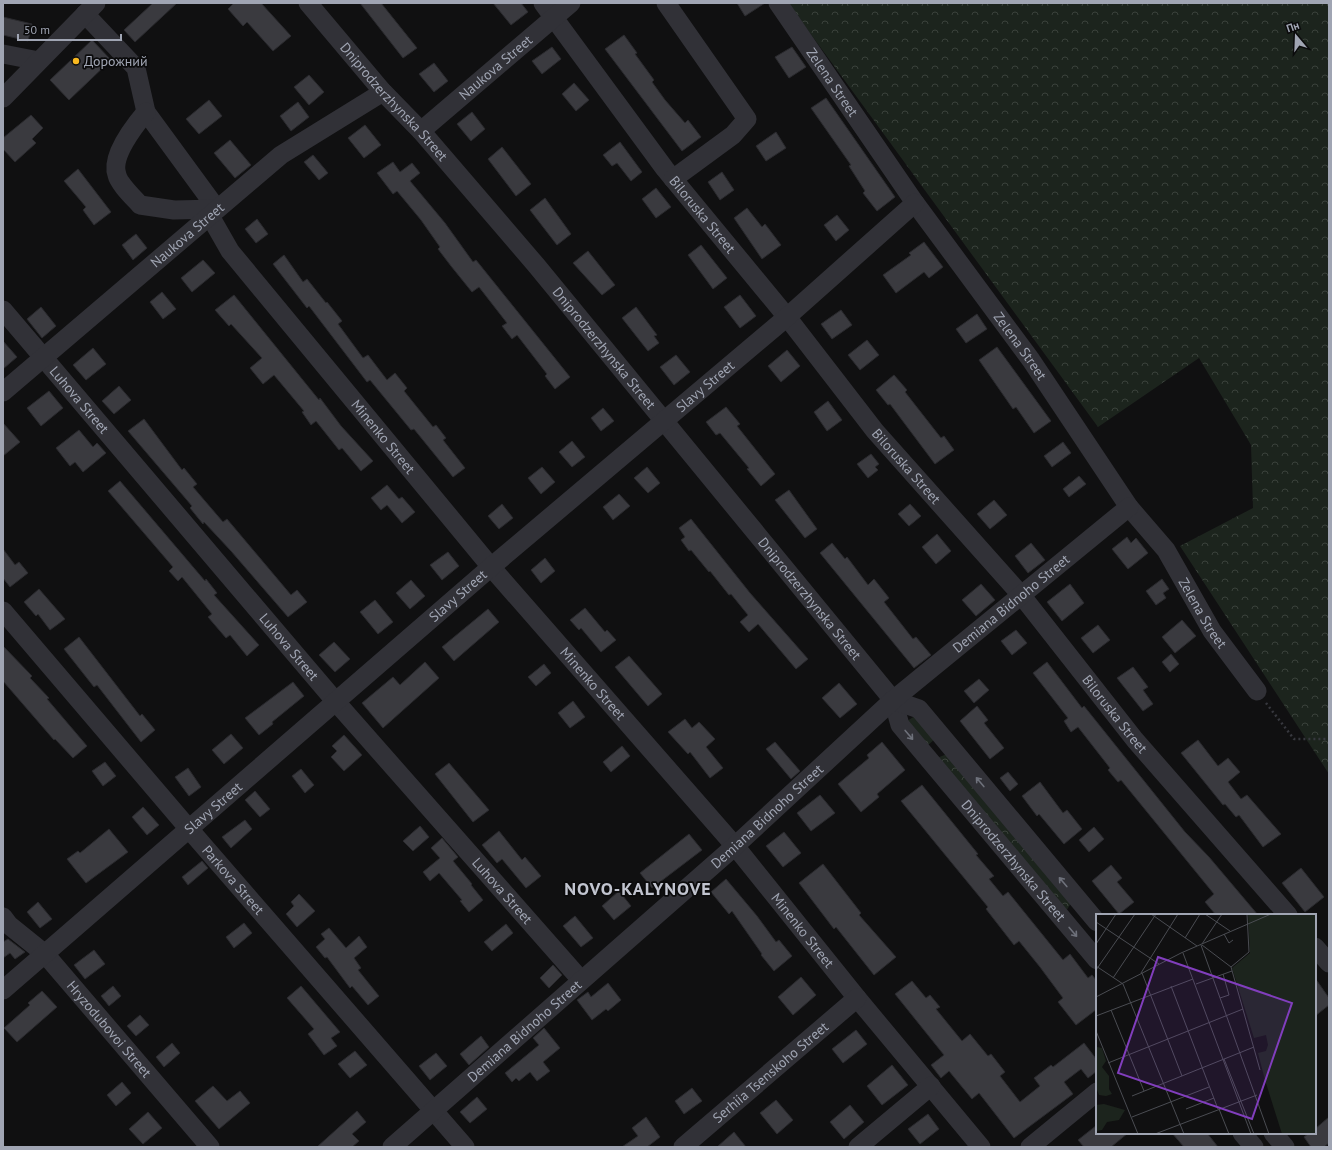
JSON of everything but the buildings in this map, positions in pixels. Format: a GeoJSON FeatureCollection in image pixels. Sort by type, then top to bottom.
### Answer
{"type":"FeatureCollection","features":[{"type":"Feature","properties":{"kind":"street","name":"Dniprodzerzhynska Street"},"geometry":{"type":"LineString","coordinates":[[308,3],[383,92],[421,131],[536,265],[893,700],[900,725],[1096,959]]}},
{"type":"Feature","properties":{"kind":"street","name":"Naukova Street"},"geometry":{"type":"LineString","coordinates":[[421,131],[548,10],[570,3]]}},
{"type":"Feature","properties":{"kind":"street"},"geometry":{"type":"LineString","coordinates":[[666,3],[748,119],[733,135],[673,179]]}},
{"type":"Feature","properties":{"kind":"street","name":"Zelena Street"},"geometry":{"type":"LineString","coordinates":[[778,3],[915,203],[1031,360],[1129,507],[1166,550],[1212,631],[1257,692]]}},
{"type":"Feature","properties":{"kind":"street"},"geometry":{"type":"LineString","coordinates":[[3,98],[91,9],[136,68],[146,112],[129,132],[116,166],[117,176],[140,205],[174,210],[213,212]]}},
{"type":"Feature","properties":{"kind":"street","name":"Biloruska Street"},"geometry":{"type":"LineString","coordinates":[[548,10],[673,179],[787,317],[875,431],[1022,596],[1135,740],[1287,914]]}},
{"type":"Feature","properties":{"kind":"street"},"geometry":{"type":"LineString","coordinates":[[3,54],[39,61]]}},
{"type":"Feature","properties":{"kind":"street","name":"Naukova Street"},"geometry":{"type":"LineString","coordinates":[[3,392],[281,155],[383,92]]}},
{"type":"Feature","properties":{"kind":"street","name":"Minenko Street"},"geometry":{"type":"LineString","coordinates":[[146,112],[213,212],[230,251],[491,567],[735,846],[857,998],[982,1147]]}},
{"type":"Feature","properties":{"kind":"street","name":"Slavy Street"},"geometry":{"type":"LineString","coordinates":[[3,990],[491,567],[787,317],[915,203]]}},
{"type":"Feature","properties":{"kind":"street","name":"Luhova Street"},"geometry":{"type":"LineString","coordinates":[[3,310],[336,702],[581,980]]}},
{"type":"Feature","properties":{"kind":"street","name":"Demiana Bidnoho Street"},"geometry":{"type":"LineString","coordinates":[[392,1147],[735,846],[893,700],[1129,507]]}},
{"type":"Feature","properties":{"kind":"street","name":"Parkova Street"},"geometry":{"type":"LineString","coordinates":[[3,610],[189,829],[465,1147]]}},
{"type":"Feature","properties":{"kind":"street","name":"Dniprodzerzhynska Street"},"geometry":{"type":"LineString","coordinates":[[893,700],[919,709],[1096,921]]}},
{"type":"Feature","properties":{"kind":"street","name":"Hryzodubovoi Street"},"geometry":{"type":"LineString","coordinates":[[3,917],[8,925],[45,954],[210,1147]]}},
{"type":"Feature","properties":{"kind":"street"},"geometry":{"type":"LineString","coordinates":[[1316,948],[1329,963]]}},
{"type":"Feature","properties":{"kind":"street","name":"Serhiia Tsenskoho Street"},"geometry":{"type":"LineString","coordinates":[[683,1147],[857,998]]}},
{"type":"Feature","properties":{"kind":"street"},"geometry":{"type":"LineString","coordinates":[[858,1147],[931,1086]]}},
{"type":"Feature","properties":{"kind":"street"},"geometry":{"type":"LineString","coordinates":[[1030,1147],[1096,1093]]}},
{"type":"Feature","properties":{"kind":"street"},"geometry":{"type":"LineString","coordinates":[[1243,1134],[1254,1147]]}},
{"type":"Feature","properties":{"kind":"street"},"geometry":{"type":"LineString","coordinates":[[1274,1134],[1285,1147]]}},
{"type":"Feature","properties":{"kind":"path"},"geometry":{"type":"LineString","coordinates":[[1257,692],[1294,738],[1329,739]]}},
{"type":"Feature","properties":{"kind":"green space"},"geometry":{"type":"Polygon","coordinates":[[[788,3],[1329,3],[1329,774],[1180,546],[1253,508],[1251,445],[1199,358],[1098,427],[788,3]]]}},
{"type":"Feature","properties":{"kind":"green space"},"geometry":{"type":"Polygon","coordinates":[[[915,716],[936,738],[927,746],[907,721],[915,716]]]}},
{"type":"Feature","properties":{"kind":"green space"},"geometry":{"type":"Polygon","coordinates":[[[947,754],[1071,903],[1065,913],[937,758],[947,754]]]}},
{"type":"Feature","properties":{"kind":"place","name":"Дорожний"},"geometry":{"type":"Point","coordinates":[76,61]}},
{"type":"Feature","properties":{"kind":"district","name":"NOVO-KALYNOVE"},"geometry":{"type":"Point","coordinates":[638,888]}}]}
